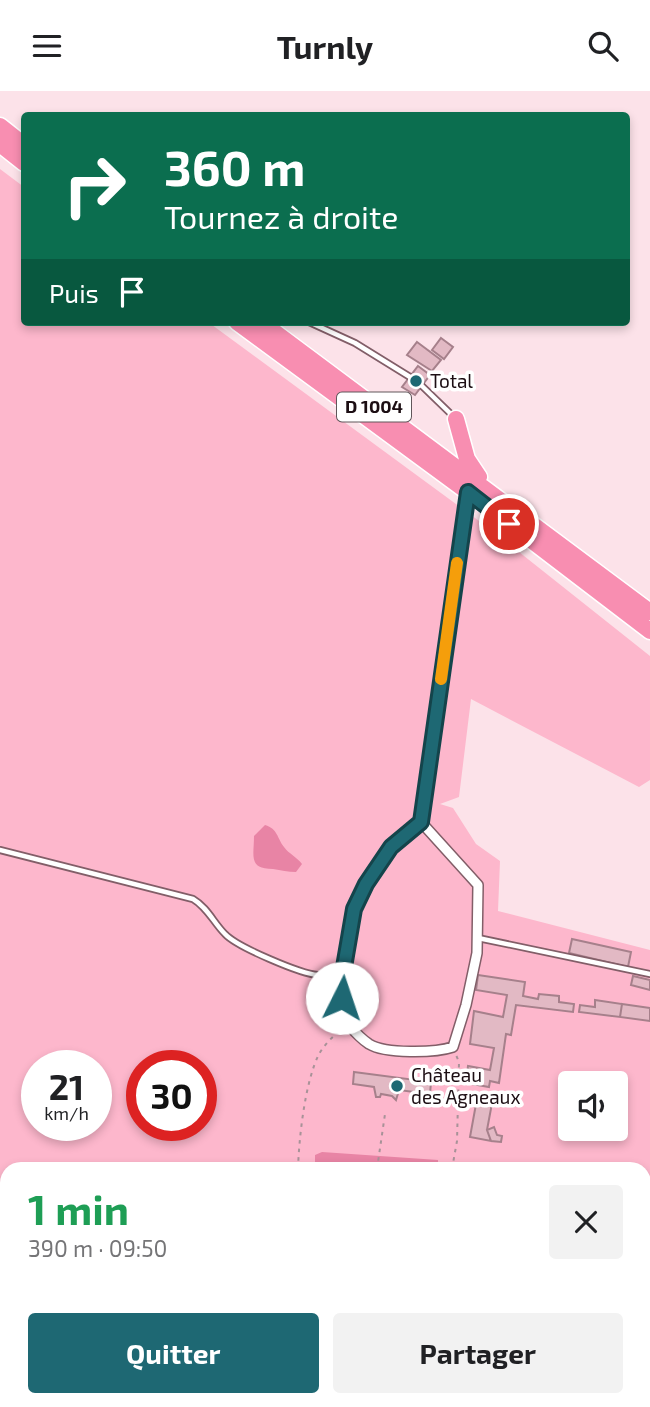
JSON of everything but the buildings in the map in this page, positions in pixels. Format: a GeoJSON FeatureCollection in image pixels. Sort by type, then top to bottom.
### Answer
{"type":"FeatureCollection","features":[{"type":"Feature","properties":{"kind":"highway"},"geometry":{"type":"LineString","coordinates":[[0,126],[21,143]]}},
{"type":"Feature","properties":{"kind":"highway"},"geometry":{"type":"LineString","coordinates":[[0,144],[21,161]]}},
{"type":"Feature","properties":{"kind":"highway","name":"D 1004"},"geometry":{"type":"LineString","coordinates":[[242,326],[468,492],[650,631]]}},
{"type":"Feature","properties":{"kind":"highway","name":"D 1004"},"geometry":{"type":"LineString","coordinates":[[266,326],[650,612]]}},
{"type":"Feature","properties":{"kind":"highway"},"geometry":{"type":"LineString","coordinates":[[456,419],[467,459],[488,491]]}},
{"type":"Feature","properties":{"kind":"street"},"geometry":{"type":"LineString","coordinates":[[421,822],[478,885],[477,953],[466,1005],[453,1047],[440,1051],[402,1051],[370,1045],[348,1024],[342,998],[344,967],[354,909],[366,884],[391,847],[421,822],[468,492]]}},
{"type":"Feature","properties":{"kind":"lane"},"geometry":{"type":"LineString","coordinates":[[318,326],[355,343],[410,377]]}},
{"type":"Feature","properties":{"kind":"lane"},"geometry":{"type":"LineString","coordinates":[[422,386],[456,419]]}},
{"type":"Feature","properties":{"kind":"lane"},"geometry":{"type":"LineString","coordinates":[[0,850],[193,899],[205,907],[226,936],[244,948],[317,975],[342,998]]}},
{"type":"Feature","properties":{"kind":"lane"},"geometry":{"type":"LineString","coordinates":[[477,938],[650,974]]}},
{"type":"Feature","properties":{"kind":"lane"},"geometry":{"type":"LineString","coordinates":[[317,975],[332,974],[344,967]]}},
{"type":"Feature","properties":{"kind":"path"},"geometry":{"type":"LineString","coordinates":[[298,1162],[299,1143],[314,1068],[320,1053],[331,1038],[348,1024]]}},
{"type":"Feature","properties":{"kind":"path"},"geometry":{"type":"LineString","coordinates":[[453,1047],[459,1062],[457,1141],[453,1162]]}},
{"type":"Feature","properties":{"kind":"path"},"geometry":{"type":"LineString","coordinates":[[378,1162],[385,1114]]}},
{"type":"Feature","properties":{"kind":"shaded area"},"geometry":{"type":"Polygon","coordinates":[[[0,169],[21,185],[21,326],[213,326],[490,529],[650,656],[650,780],[639,787],[471,699],[459,797],[440,804],[453,808],[476,844],[500,861],[498,911],[650,950],[650,1162],[0,1162],[0,169]]]}},
{"type":"Feature","properties":{"kind":"shaded area"},"geometry":{"type":"Polygon","coordinates":[[[265,825],[275,831],[286,849],[302,864],[296,872],[259,867],[256,864],[253,855],[254,836],[265,825]]]}},
{"type":"Feature","properties":{"kind":"shaded area"},"geometry":{"type":"Polygon","coordinates":[[[322,1152],[438,1162],[315,1162],[315,1155],[322,1152]]]}},
{"type":"Feature","properties":{"kind":"slow traffic"},"geometry":{"type":"LineString","coordinates":[[441,679],[457,563]]}},
{"type":"Feature","properties":{"kind":"place","name":"Total"},"geometry":{"type":"Point","coordinates":[416,381]}},
{"type":"Feature","properties":{"kind":"place","name":"Château des Agneaux"},"geometry":{"type":"Point","coordinates":[397,1086]}},
{"type":"Feature","properties":{"kind":"route"},"geometry":{"type":"LineString","coordinates":[[342,998],[344,967],[354,909],[366,884],[391,847],[421,822],[468,492],[509,524]]}}]}
